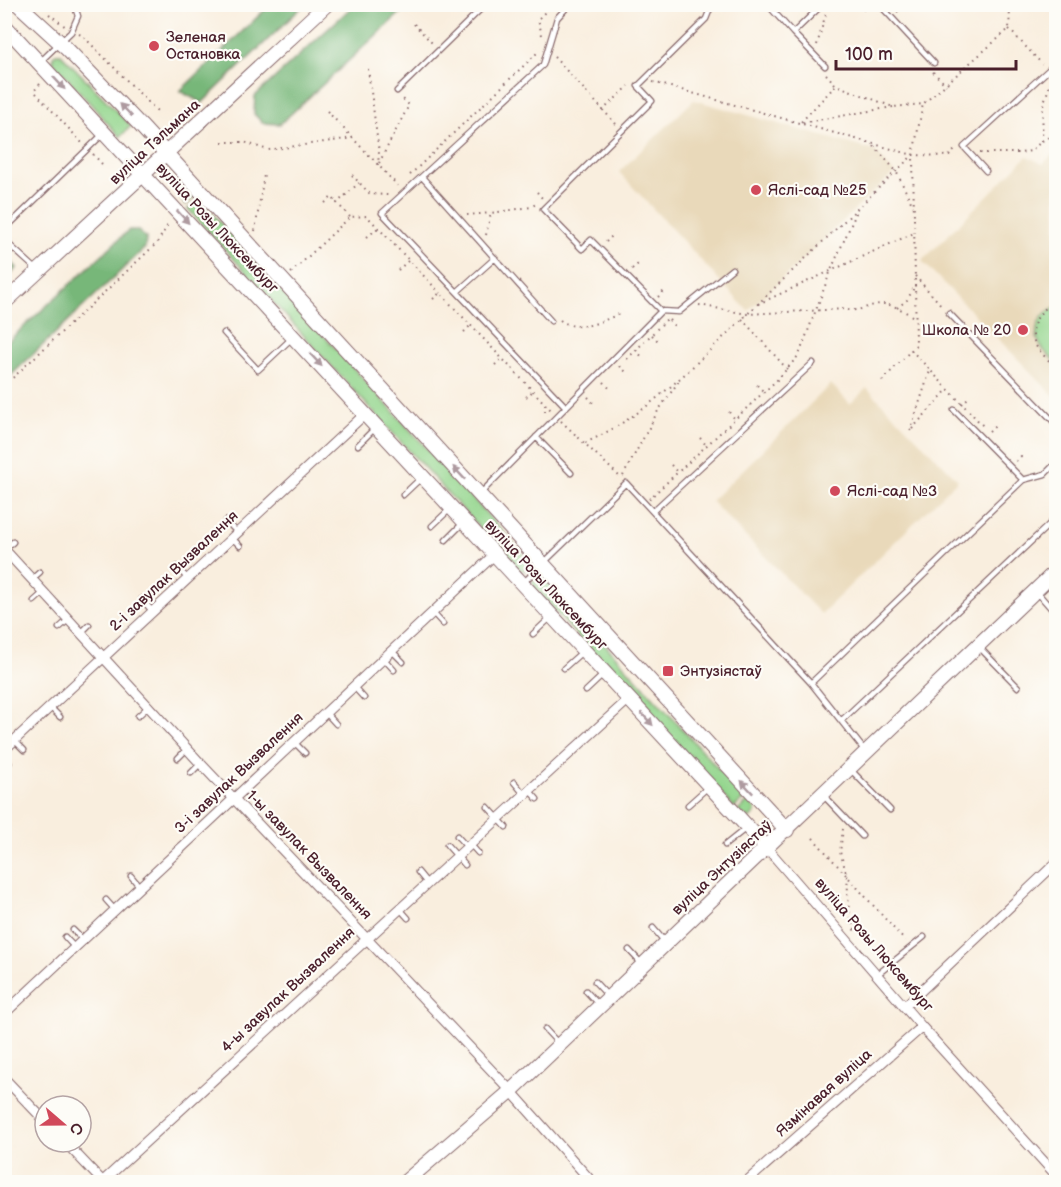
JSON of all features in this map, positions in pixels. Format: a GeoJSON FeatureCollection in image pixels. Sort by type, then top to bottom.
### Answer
{"type":"FeatureCollection","features":[{"type":"Feature","properties":{"kind":"main road","name":"вуліца Розы Люксембург"},"geometry":{"type":"LineString","coordinates":[[18,4],[66,48],[166,153],[787,830]]}},
{"type":"Feature","properties":{"kind":"main road","name":"вуліца Тэльмана"},"geometry":{"type":"LineString","coordinates":[[4,303],[327,4]]}},
{"type":"Feature","properties":{"kind":"main road","name":"вуліца Розы Люксембург"},"geometry":{"type":"LineString","coordinates":[[4,25],[767,848]]}},
{"type":"Feature","properties":{"kind":"main road","name":"вуліца Энтузіястаў"},"geometry":{"type":"LineString","coordinates":[[405,1182],[511,1091],[1056,571]]}},
{"type":"Feature","properties":{"kind":"street","name":"2-і завулак Вызвалення"},"geometry":{"type":"LineString","coordinates":[[4,750],[365,414]]}},
{"type":"Feature","properties":{"kind":"street","name":"1-ы завулак Вызвалення"},"geometry":{"type":"LineString","coordinates":[[5,549],[102,658],[234,799],[299,860],[344,907],[367,938],[427,994],[592,1182]]}},
{"type":"Feature","properties":{"kind":"street","name":"3-і завулак Вызвалення"},"geometry":{"type":"LineString","coordinates":[[4,1014],[495,554]]}},
{"type":"Feature","properties":{"kind":"street","name":"4-ы завулак Вызвалення"},"geometry":{"type":"LineString","coordinates":[[102,1182],[629,699]]}},
{"type":"Feature","properties":{"kind":"street","name":"вуліца Розы Люксембург"},"geometry":{"type":"LineString","coordinates":[[767,848],[922,1027],[1056,1175]]}},
{"type":"Feature","properties":{"kind":"street"},"geometry":{"type":"LineString","coordinates":[[905,1006],[1030,881],[1056,863]]}},
{"type":"Feature","properties":{"kind":"street","name":"Язмінавая вуліца"},"geometry":{"type":"LineString","coordinates":[[746,1182],[922,1027]]}},
{"type":"Feature","properties":{"kind":"street"},"geometry":{"type":"LineString","coordinates":[[4,1078],[33,1108]]}},
{"type":"Feature","properties":{"kind":"street"},"geometry":{"type":"LineString","coordinates":[[76,1154],[102,1182]]}},
{"type":"Feature","properties":{"kind":"lane"},"geometry":{"type":"LineString","coordinates":[[39,63],[71,32],[78,16],[74,4]]}},
{"type":"Feature","properties":{"kind":"lane"},"geometry":{"type":"LineString","coordinates":[[396,91],[486,4]]}},
{"type":"Feature","properties":{"kind":"lane"},"geometry":{"type":"LineString","coordinates":[[566,407],[382,213],[543,65],[546,48],[557,18],[570,4]]}},
{"type":"Feature","properties":{"kind":"lane"},"geometry":{"type":"LineString","coordinates":[[661,311],[591,240],[582,249],[543,209],[652,101],[638,86],[706,19],[712,4]]}},
{"type":"Feature","properties":{"kind":"lane"},"geometry":{"type":"LineString","coordinates":[[767,4],[825,66]]}},
{"type":"Feature","properties":{"kind":"lane"},"geometry":{"type":"LineString","coordinates":[[794,33],[823,4]]}},
{"type":"Feature","properties":{"kind":"lane"},"geometry":{"type":"LineString","coordinates":[[879,4],[934,63]]}},
{"type":"Feature","properties":{"kind":"lane"},"geometry":{"type":"LineString","coordinates":[[986,171],[964,147],[1056,63]]}},
{"type":"Feature","properties":{"kind":"lane"},"geometry":{"type":"LineString","coordinates":[[4,230],[105,132]]}},
{"type":"Feature","properties":{"kind":"lane"},"geometry":{"type":"LineString","coordinates":[[422,177],[551,321]]}},
{"type":"Feature","properties":{"kind":"lane"},"geometry":{"type":"LineString","coordinates":[[4,240],[39,271]]}},
{"type":"Feature","properties":{"kind":"lane"},"geometry":{"type":"LineString","coordinates":[[457,292],[495,258]]}},
{"type":"Feature","properties":{"kind":"lane"},"geometry":{"type":"LineString","coordinates":[[479,495],[661,311],[679,312],[732,269]]}},
{"type":"Feature","properties":{"kind":"lane"},"geometry":{"type":"LineString","coordinates":[[949,313],[1056,424]]}},
{"type":"Feature","properties":{"kind":"lane"},"geometry":{"type":"LineString","coordinates":[[224,333],[258,370],[294,337]]}},
{"type":"Feature","properties":{"kind":"lane"},"geometry":{"type":"LineString","coordinates":[[653,511],[813,363]]}},
{"type":"Feature","properties":{"kind":"lane"},"geometry":{"type":"LineString","coordinates":[[954,410],[1023,480]]}},
{"type":"Feature","properties":{"kind":"lane"},"geometry":{"type":"LineString","coordinates":[[358,445],[377,426]]}},
{"type":"Feature","properties":{"kind":"lane"},"geometry":{"type":"LineString","coordinates":[[536,437],[571,473]]}},
{"type":"Feature","properties":{"kind":"lane"},"geometry":{"type":"LineString","coordinates":[[811,683],[1023,480],[1045,474],[1056,463]]}},
{"type":"Feature","properties":{"kind":"lane"},"geometry":{"type":"LineString","coordinates":[[403,495],[423,476]]}},
{"type":"Feature","properties":{"kind":"lane"},"geometry":{"type":"LineString","coordinates":[[522,583],[626,483],[811,683],[867,753]]}},
{"type":"Feature","properties":{"kind":"lane"},"geometry":{"type":"LineString","coordinates":[[432,526],[452,507]]}},
{"type":"Feature","properties":{"kind":"lane"},"geometry":{"type":"LineString","coordinates":[[842,721],[1056,518]]}},
{"type":"Feature","properties":{"kind":"lane"},"geometry":{"type":"LineString","coordinates":[[226,521],[240,546]]}},
{"type":"Feature","properties":{"kind":"lane"},"geometry":{"type":"LineString","coordinates":[[446,540],[465,521]]}},
{"type":"Feature","properties":{"kind":"lane"},"geometry":{"type":"LineString","coordinates":[[5,549],[13,542]]}},
{"type":"Feature","properties":{"kind":"lane"},"geometry":{"type":"LineString","coordinates":[[177,567],[188,579]]}},
{"type":"Feature","properties":{"kind":"lane"},"geometry":{"type":"LineString","coordinates":[[32,579],[40,572]]}},
{"type":"Feature","properties":{"kind":"lane"},"geometry":{"type":"LineString","coordinates":[[1036,591],[1056,614]]}},
{"type":"Feature","properties":{"kind":"lane"},"geometry":{"type":"LineString","coordinates":[[34,601],[44,592]]}},
{"type":"Feature","properties":{"kind":"lane"},"geometry":{"type":"LineString","coordinates":[[142,599],[153,611]]}},
{"type":"Feature","properties":{"kind":"lane"},"geometry":{"type":"LineString","coordinates":[[432,612],[443,624]]}},
{"type":"Feature","properties":{"kind":"lane"},"geometry":{"type":"LineString","coordinates":[[532,634],[552,616]]}},
{"type":"Feature","properties":{"kind":"lane"},"geometry":{"type":"LineString","coordinates":[[59,628],[68,620]]}},
{"type":"Feature","properties":{"kind":"lane"},"geometry":{"type":"LineString","coordinates":[[80,633],[89,625]]}},
{"type":"Feature","properties":{"kind":"lane"},"geometry":{"type":"LineString","coordinates":[[978,646],[1018,687]]}},
{"type":"Feature","properties":{"kind":"lane"},"geometry":{"type":"LineString","coordinates":[[392,650],[403,662]]}},
{"type":"Feature","properties":{"kind":"lane"},"geometry":{"type":"LineString","coordinates":[[564,668],[584,650]]}},
{"type":"Feature","properties":{"kind":"lane"},"geometry":{"type":"LineString","coordinates":[[383,658],[394,670]]}},
{"type":"Feature","properties":{"kind":"lane"},"geometry":{"type":"LineString","coordinates":[[585,691],[605,673]]}},
{"type":"Feature","properties":{"kind":"lane"},"geometry":{"type":"LineString","coordinates":[[130,687],[138,680]]}},
{"type":"Feature","properties":{"kind":"lane"},"geometry":{"type":"LineString","coordinates":[[353,687],[364,698]]}},
{"type":"Feature","properties":{"kind":"lane"},"geometry":{"type":"LineString","coordinates":[[51,707],[60,717]]}},
{"type":"Feature","properties":{"kind":"lane"},"geometry":{"type":"LineString","coordinates":[[138,716],[148,707]]}},
{"type":"Feature","properties":{"kind":"lane"},"geometry":{"type":"LineString","coordinates":[[326,712],[336,724]]}},
{"type":"Feature","properties":{"kind":"lane"},"geometry":{"type":"LineString","coordinates":[[163,723],[171,716]]}},
{"type":"Feature","properties":{"kind":"lane"},"geometry":{"type":"LineString","coordinates":[[15,741],[24,750]]}},
{"type":"Feature","properties":{"kind":"lane"},"geometry":{"type":"LineString","coordinates":[[294,742],[305,753]]}},
{"type":"Feature","properties":{"kind":"lane"},"geometry":{"type":"LineString","coordinates":[[178,758],[198,746]]}},
{"type":"Feature","properties":{"kind":"lane"},"geometry":{"type":"LineString","coordinates":[[4,758],[9,763]]}},
{"type":"Feature","properties":{"kind":"lane"},"geometry":{"type":"LineString","coordinates":[[191,773],[201,764]]}},
{"type":"Feature","properties":{"kind":"lane"},"geometry":{"type":"LineString","coordinates":[[850,769],[890,810]]}},
{"type":"Feature","properties":{"kind":"lane"},"geometry":{"type":"LineString","coordinates":[[514,782],[537,799]]}},
{"type":"Feature","properties":{"kind":"lane"},"geometry":{"type":"LineString","coordinates":[[688,806],[709,786]]}},
{"type":"Feature","properties":{"kind":"lane"},"geometry":{"type":"LineString","coordinates":[[823,795],[862,836]]}},
{"type":"Feature","properties":{"kind":"lane"},"geometry":{"type":"LineString","coordinates":[[488,807],[506,827]]}},
{"type":"Feature","properties":{"kind":"lane"},"geometry":{"type":"LineString","coordinates":[[725,845],[747,827]]}},
{"type":"Feature","properties":{"kind":"lane"},"geometry":{"type":"LineString","coordinates":[[457,836],[478,853]]}},
{"type":"Feature","properties":{"kind":"lane"},"geometry":{"type":"LineString","coordinates":[[447,845],[465,865]]}},
{"type":"Feature","properties":{"kind":"lane"},"geometry":{"type":"LineString","coordinates":[[418,872],[427,883]]}},
{"type":"Feature","properties":{"kind":"lane"},"geometry":{"type":"LineString","coordinates":[[131,876],[140,887]]}},
{"type":"Feature","properties":{"kind":"lane"},"geometry":{"type":"LineString","coordinates":[[106,900],[115,910]]}},
{"type":"Feature","properties":{"kind":"lane"},"geometry":{"type":"LineString","coordinates":[[399,909],[408,918]]}},
{"type":"Feature","properties":{"kind":"lane"},"geometry":{"type":"LineString","coordinates":[[653,928],[667,943]]}},
{"type":"Feature","properties":{"kind":"lane"},"geometry":{"type":"LineString","coordinates":[[73,930],[83,940]]}},
{"type":"Feature","properties":{"kind":"lane"},"geometry":{"type":"LineString","coordinates":[[65,937],[75,948]]}},
{"type":"Feature","properties":{"kind":"lane"},"geometry":{"type":"LineString","coordinates":[[878,974],[924,938]]}},
{"type":"Feature","properties":{"kind":"lane"},"geometry":{"type":"LineString","coordinates":[[629,950],[644,965]]}},
{"type":"Feature","properties":{"kind":"lane"},"geometry":{"type":"LineString","coordinates":[[595,982],[605,1002]]}},
{"type":"Feature","properties":{"kind":"lane"},"geometry":{"type":"LineString","coordinates":[[586,991],[605,1002]]}},
{"type":"Feature","properties":{"kind":"lane"},"geometry":{"type":"LineString","coordinates":[[545,1029],[560,1045]]}},
{"type":"Feature","properties":{"kind":"path"},"geometry":{"type":"LineString","coordinates":[[553,4],[538,19],[546,48],[603,110]]}},
{"type":"Feature","properties":{"kind":"path"},"geometry":{"type":"LineString","coordinates":[[863,10],[869,4]]}},
{"type":"Feature","properties":{"kind":"path"},"geometry":{"type":"LineString","coordinates":[[1016,4],[1010,10],[1009,29],[1048,71],[1052,79],[1043,105],[1042,141]]}},
{"type":"Feature","properties":{"kind":"path"},"geometry":{"type":"LineString","coordinates":[[539,10],[543,14]]}},
{"type":"Feature","properties":{"kind":"path"},"geometry":{"type":"LineString","coordinates":[[46,11],[71,32],[83,36],[158,112]]}},
{"type":"Feature","properties":{"kind":"path"},"geometry":{"type":"LineString","coordinates":[[813,53],[822,32],[827,11]]}},
{"type":"Feature","properties":{"kind":"path"},"geometry":{"type":"LineString","coordinates":[[414,24],[439,50]]}},
{"type":"Feature","properties":{"kind":"path"},"geometry":{"type":"LineString","coordinates":[[800,123],[923,104],[1009,29]]}},
{"type":"Feature","properties":{"kind":"path"},"geometry":{"type":"LineString","coordinates":[[405,179],[546,48]]}},
{"type":"Feature","properties":{"kind":"path"},"geometry":{"type":"LineString","coordinates":[[519,61],[524,66]]}},
{"type":"Feature","properties":{"kind":"path"},"geometry":{"type":"LineString","coordinates":[[368,69],[379,152],[378,165]]}},
{"type":"Feature","properties":{"kind":"path"},"geometry":{"type":"LineString","coordinates":[[645,79],[913,155],[949,156]]}},
{"type":"Feature","properties":{"kind":"path"},"geometry":{"type":"LineString","coordinates":[[42,82],[34,91],[102,164]]}},
{"type":"Feature","properties":{"kind":"path"},"geometry":{"type":"LineString","coordinates":[[797,129],[836,85],[893,107]]}},
{"type":"Feature","properties":{"kind":"path"},"geometry":{"type":"LineString","coordinates":[[616,88],[621,93]]}},
{"type":"Feature","properties":{"kind":"path"},"geometry":{"type":"LineString","coordinates":[[378,165],[409,105],[396,91]]}},
{"type":"Feature","properties":{"kind":"path"},"geometry":{"type":"LineString","coordinates":[[484,94],[489,99]]}},
{"type":"Feature","properties":{"kind":"path"},"geometry":{"type":"LineString","coordinates":[[882,381],[916,345],[913,155],[923,104]]}},
{"type":"Feature","properties":{"kind":"path"},"geometry":{"type":"LineString","coordinates":[[327,111],[398,186],[388,195],[370,195],[352,175]]}},
{"type":"Feature","properties":{"kind":"path"},"geometry":{"type":"LineString","coordinates":[[449,128],[454,133]]}},
{"type":"Feature","properties":{"kind":"path"},"geometry":{"type":"LineString","coordinates":[[954,151],[1020,153],[1031,151],[1056,133]]}},
{"type":"Feature","properties":{"kind":"path"},"geometry":{"type":"LineString","coordinates":[[222,142],[244,142],[268,150],[353,138]]}},
{"type":"Feature","properties":{"kind":"path"},"geometry":{"type":"LineString","coordinates":[[873,144],[896,171],[914,209]]}},
{"type":"Feature","properties":{"kind":"path"},"geometry":{"type":"LineString","coordinates":[[585,443],[614,429],[647,407],[685,374],[913,155]]}},
{"type":"Feature","properties":{"kind":"path"},"geometry":{"type":"LineString","coordinates":[[414,161],[418,166]]}},
{"type":"Feature","properties":{"kind":"path"},"geometry":{"type":"LineString","coordinates":[[254,235],[264,175]]}},
{"type":"Feature","properties":{"kind":"path"},"geometry":{"type":"LineString","coordinates":[[338,203],[359,183]]}},
{"type":"Feature","properties":{"kind":"path"},"geometry":{"type":"LineString","coordinates":[[537,192],[542,198]]}},
{"type":"Feature","properties":{"kind":"path"},"geometry":{"type":"LineString","coordinates":[[325,203],[332,197],[350,217]]}},
{"type":"Feature","properties":{"kind":"path"},"geometry":{"type":"LineString","coordinates":[[457,216],[531,207],[537,203]]}},
{"type":"Feature","properties":{"kind":"path"},"geometry":{"type":"LineString","coordinates":[[645,502],[764,393],[799,355],[831,270],[858,208]]}},
{"type":"Feature","properties":{"kind":"path"},"geometry":{"type":"LineString","coordinates":[[485,238],[491,213]]}},
{"type":"Feature","properties":{"kind":"path"},"geometry":{"type":"LineString","coordinates":[[290,274],[350,217],[367,216],[557,417],[622,479],[658,411],[685,374]]}},
{"type":"Feature","properties":{"kind":"path"},"geometry":{"type":"LineString","coordinates":[[4,386],[157,243],[169,223]]}},
{"type":"Feature","properties":{"kind":"path"},"geometry":{"type":"LineString","coordinates":[[367,237],[378,228]]}},
{"type":"Feature","properties":{"kind":"path"},"geometry":{"type":"LineString","coordinates":[[756,306],[915,233]]}},
{"type":"Feature","properties":{"kind":"path"},"geometry":{"type":"LineString","coordinates":[[612,236],[606,242],[612,249]]}},
{"type":"Feature","properties":{"kind":"path"},"geometry":{"type":"LineString","coordinates":[[398,270],[409,260]]}},
{"type":"Feature","properties":{"kind":"path"},"geometry":{"type":"LineString","coordinates":[[638,264],[632,269],[638,276]]}},
{"type":"Feature","properties":{"kind":"path"},"geometry":{"type":"LineString","coordinates":[[915,276],[949,313]]}},
{"type":"Feature","properties":{"kind":"path"},"geometry":{"type":"LineString","coordinates":[[897,308],[908,300],[912,287],[915,286]]}},
{"type":"Feature","properties":{"kind":"path"},"geometry":{"type":"LineString","coordinates":[[614,372],[668,319],[669,311],[658,297],[664,291]]}},
{"type":"Feature","properties":{"kind":"path"},"geometry":{"type":"LineString","coordinates":[[433,299],[440,293]]}},
{"type":"Feature","properties":{"kind":"path"},"geometry":{"type":"LineString","coordinates":[[1056,303],[1036,318],[1033,333],[1037,348],[1056,368]]}},
{"type":"Feature","properties":{"kind":"path"},"geometry":{"type":"LineString","coordinates":[[690,304],[747,314],[846,309],[852,312],[883,304],[904,310],[915,318]]}},
{"type":"Feature","properties":{"kind":"path"},"geometry":{"type":"LineString","coordinates":[[561,322],[570,326],[582,327],[600,323],[622,313]]}},
{"type":"Feature","properties":{"kind":"path"},"geometry":{"type":"LineString","coordinates":[[668,319],[675,327]]}},
{"type":"Feature","properties":{"kind":"path"},"geometry":{"type":"LineString","coordinates":[[742,319],[787,369]]}},
{"type":"Feature","properties":{"kind":"path"},"geometry":{"type":"LineString","coordinates":[[464,332],[471,325]]}},
{"type":"Feature","properties":{"kind":"path"},"geometry":{"type":"LineString","coordinates":[[652,334],[659,342]]}},
{"type":"Feature","properties":{"kind":"path"},"geometry":{"type":"LineString","coordinates":[[636,350],[643,358]]}},
{"type":"Feature","properties":{"kind":"path"},"geometry":{"type":"LineString","coordinates":[[911,350],[989,432],[995,426]]}},
{"type":"Feature","properties":{"kind":"path"},"geometry":{"type":"LineString","coordinates":[[495,364],[502,358]]}},
{"type":"Feature","properties":{"kind":"path"},"geometry":{"type":"LineString","coordinates":[[620,366],[627,373]]}},
{"type":"Feature","properties":{"kind":"path"},"geometry":{"type":"LineString","coordinates":[[931,371],[910,431],[948,389]]}},
{"type":"Feature","properties":{"kind":"path"},"geometry":{"type":"LineString","coordinates":[[609,377],[604,382],[610,388]]}},
{"type":"Feature","properties":{"kind":"path"},"geometry":{"type":"LineString","coordinates":[[757,385],[764,393]]}},
{"type":"Feature","properties":{"kind":"path"},"geometry":{"type":"LineString","coordinates":[[526,397],[533,391]]}},
{"type":"Feature","properties":{"kind":"path"},"geometry":{"type":"LineString","coordinates":[[588,397],[594,404]]}},
{"type":"Feature","properties":{"kind":"path"},"geometry":{"type":"LineString","coordinates":[[962,404],[968,398]]}},
{"type":"Feature","properties":{"kind":"path"},"geometry":{"type":"LineString","coordinates":[[729,412],[735,419]]}},
{"type":"Feature","properties":{"kind":"path"},"geometry":{"type":"LineString","coordinates":[[700,438],[706,446]]}},
{"type":"Feature","properties":{"kind":"path"},"geometry":{"type":"LineString","coordinates":[[1010,454],[1016,461],[1023,455]]}},
{"type":"Feature","properties":{"kind":"path"},"geometry":{"type":"LineString","coordinates":[[671,465],[678,472]]}},
{"type":"Feature","properties":{"kind":"path"},"geometry":{"type":"LineString","coordinates":[[845,818],[840,852],[847,875],[849,910],[860,954]]}},
{"type":"Feature","properties":{"kind":"path"},"geometry":{"type":"LineString","coordinates":[[813,838],[911,948]]}},
{"type":"Feature","properties":{"kind":"shaded area","name":"Яслі-сад №25"},"geometry":{"type":"Polygon","coordinates":[[[694,100],[875,151],[894,173],[748,311],[619,172],[694,100]]]}},
{"type":"Feature","properties":{"kind":"shaded area","name":"Школа № 20"},"geometry":{"type":"Polygon","coordinates":[[[1056,151],[1056,398],[922,261],[1027,156],[1043,164],[1056,151]]]}},
{"type":"Feature","properties":{"kind":"shaded area","name":"Яслі-сад №3"},"geometry":{"type":"Polygon","coordinates":[[[831,384],[850,404],[867,388],[958,480],[821,614],[711,501],[831,384]]]}},
{"type":"Feature","properties":{"kind":"green space"},"geometry":{"type":"Polygon","coordinates":[[[270,5],[304,5],[202,103],[180,91],[270,5]]]}},
{"type":"Feature","properties":{"kind":"green space"},"geometry":{"type":"Polygon","coordinates":[[[354,5],[409,5],[280,124],[263,123],[254,114],[255,96],[354,5]]]}},
{"type":"Feature","properties":{"kind":"green space"},"geometry":{"type":"Polygon","coordinates":[[[61,54],[131,126],[120,137],[53,62],[53,56],[61,54]]]}},
{"type":"Feature","properties":{"kind":"green space"},"geometry":{"type":"Polygon","coordinates":[[[185,188],[196,195],[185,205],[178,194],[185,188]]]}},
{"type":"Feature","properties":{"kind":"green space"},"geometry":{"type":"Polygon","coordinates":[[[199,199],[528,559],[530,565],[526,571],[517,569],[188,209],[199,199]]]}},
{"type":"Feature","properties":{"kind":"green space"},"geometry":{"type":"Polygon","coordinates":[[[129,230],[137,230],[146,238],[145,248],[5,381],[5,344],[129,230]]]}},
{"type":"Feature","properties":{"kind":"green space"},"geometry":{"type":"Polygon","coordinates":[[[8,258],[17,268],[5,280],[5,261],[8,258]]]}},
{"type":"Feature","properties":{"kind":"green space"},"geometry":{"type":"Polygon","coordinates":[[[1056,307],[1056,363],[1037,339],[1037,328],[1042,317],[1056,307]]]}},
{"type":"Feature","properties":{"kind":"green space"},"geometry":{"type":"Polygon","coordinates":[[[543,576],[745,798],[734,808],[534,588],[532,582],[534,579],[543,576]]]}},
{"type":"Feature","properties":{"kind":"green space"},"geometry":{"type":"Polygon","coordinates":[[[749,801],[755,813],[749,819],[738,811],[749,801]]]}},
{"type":"Feature","properties":{"kind":"place","name":"Зеленая Остановка"},"geometry":{"type":"Point","coordinates":[154,46]}},
{"type":"Feature","properties":{"kind":"place","name":"Яслі-сад №25"},"geometry":{"type":"Point","coordinates":[756,190]}},
{"type":"Feature","properties":{"kind":"place","name":"Школа № 20"},"geometry":{"type":"Point","coordinates":[1023,330]}},
{"type":"Feature","properties":{"kind":"place","name":"Яслі-сад №3"},"geometry":{"type":"Point","coordinates":[835,491]}},
{"type":"Feature","properties":{"kind":"place","name":"Энтузіястаў"},"geometry":{"type":"Point","coordinates":[668,671]}}]}
